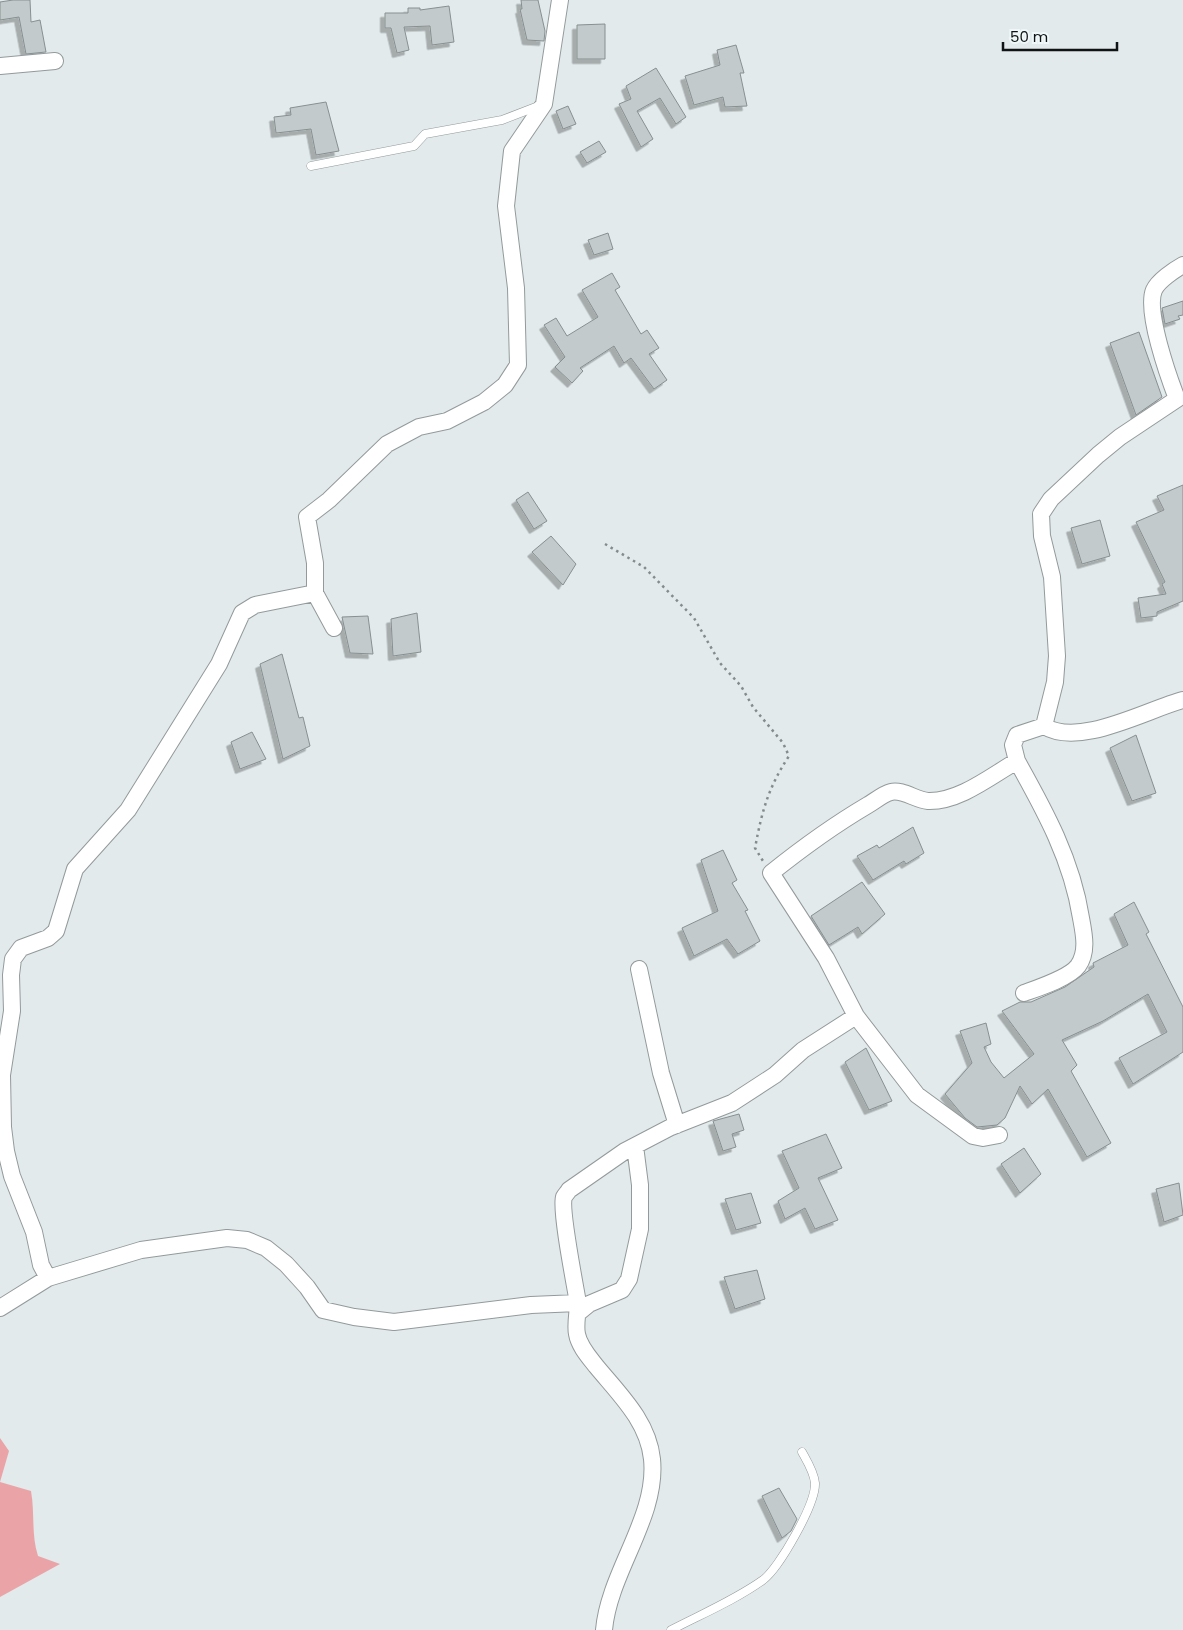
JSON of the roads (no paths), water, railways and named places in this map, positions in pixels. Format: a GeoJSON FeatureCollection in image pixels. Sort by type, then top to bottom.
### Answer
{"type":"FeatureCollection","features":[{"type":"Feature","properties":{"kind":"street"},"geometry":{"type":"LineString","coordinates":[[334,628],[314,592],[315,564],[307,517],[329,500],[387,444],[419,427],[447,421],[484,402],[505,385],[518,365],[516,288],[506,206],[512,151],[544,104],[560,0]]}},
{"type":"Feature","properties":{"kind":"street"},"geometry":{"type":"LineString","coordinates":[[0,66],[55,61]]}},
{"type":"Feature","properties":{"kind":"street"},"geometry":{"type":"LineString","coordinates":[[1044,726],[1055,682],[1058,656],[1052,577],[1042,536],[1041,514],[1051,499],[1120,437],[1180,405],[1159,345],[1153,296],[1158,285],[1183,265]]}},
{"type":"Feature","properties":{"kind":"street"},"geometry":{"type":"LineString","coordinates":[[48,1278],[41,1265],[28,1212],[12,1176],[3,1127],[2,1075],[12,1011],[11,975],[13,959],[21,948],[48,938],[56,931],[75,869],[128,810],[219,664],[228,648],[242,613],[255,605],[314,592]]}},
{"type":"Feature","properties":{"kind":"street"},"geometry":{"type":"LineString","coordinates":[[1024,993],[1076,968],[1084,952],[1084,935],[1076,886],[1062,847],[1017,761],[1013,745],[1014,738],[1020,732],[1044,726],[1052,731],[1072,734],[1082,732],[1183,700]]}},
{"type":"Feature","properties":{"kind":"street"},"geometry":{"type":"LineString","coordinates":[[999,1135],[983,1138],[973,1136],[918,1095],[856,1016],[826,958],[771,873],[844,819],[886,794],[896,792],[924,801],[943,800],[975,786],[1017,761]]}},
{"type":"Feature","properties":{"kind":"street"},"geometry":{"type":"LineString","coordinates":[[640,969],[659,1064],[677,1125]]}},
{"type":"Feature","properties":{"kind":"street"},"geometry":{"type":"LineString","coordinates":[[604,1630],[610,1600],[649,1498],[652,1459],[645,1433],[629,1403],[586,1352],[576,1333],[578,1308],[565,1227],[565,1196],[591,1173],[635,1146],[677,1125],[732,1103],[775,1075],[802,1050],[856,1016]]}},
{"type":"Feature","properties":{"kind":"street"},"geometry":{"type":"LineString","coordinates":[[0,1308],[48,1278],[141,1250],[228,1238],[247,1240],[266,1248],[300,1279],[323,1310],[354,1317],[394,1322],[531,1306],[578,1308],[622,1290],[629,1279],[640,1229],[640,1185],[635,1146]]}},
{"type":"Feature","properties":{"kind":"lane"},"geometry":{"type":"LineString","coordinates":[[311,166],[414,146],[425,134],[502,120],[544,104]]}},
{"type":"Feature","properties":{"kind":"lane"},"geometry":{"type":"LineString","coordinates":[[672,1630],[751,1588],[774,1568],[788,1548],[814,1495],[813,1474],[802,1452]]}}]}
